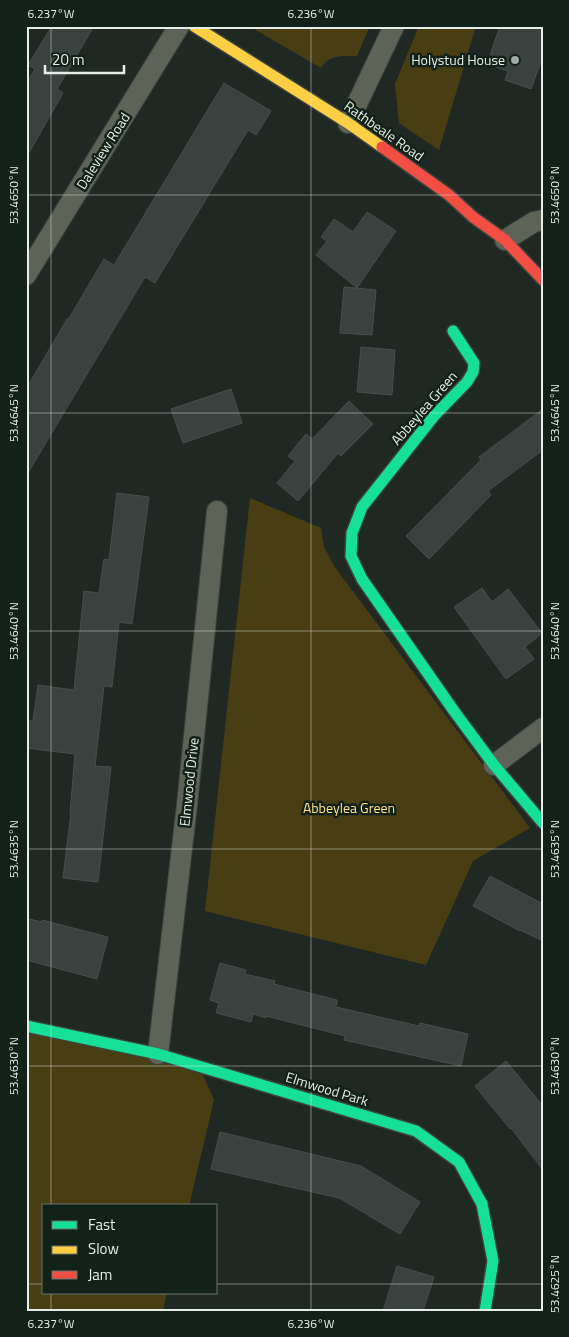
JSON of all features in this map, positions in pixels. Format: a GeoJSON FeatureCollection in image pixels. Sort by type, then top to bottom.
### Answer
{"type":"FeatureCollection","features":[{"type":"Feature","properties":{"kind":"street","name":"Daleview Road"},"geometry":{"type":"LineString","coordinates":[[26,275],[179,26]]}},
{"type":"Feature","properties":{"kind":"street","name":"Rathbeale Road"},"geometry":{"type":"LineString","coordinates":[[194,26],[348,123],[449,195],[473,217],[505,240],[543,280]]}},
{"type":"Feature","properties":{"kind":"street"},"geometry":{"type":"LineString","coordinates":[[348,123],[394,26]]}},
{"type":"Feature","properties":{"kind":"street"},"geometry":{"type":"LineString","coordinates":[[505,240],[534,222],[543,220]]}},
{"type":"Feature","properties":{"kind":"street","name":"Abbeylea Green"},"geometry":{"type":"LineString","coordinates":[[453,331],[474,363],[473,372],[467,382],[434,416],[362,507],[352,533],[351,556],[362,580],[454,711],[494,765],[543,823]]}},
{"type":"Feature","properties":{"kind":"street","name":"Elmwood Drive"},"geometry":{"type":"LineString","coordinates":[[158,1054],[187,804],[217,511]]}},
{"type":"Feature","properties":{"kind":"street"},"geometry":{"type":"LineString","coordinates":[[494,765],[543,728]]}},
{"type":"Feature","properties":{"kind":"street","name":"Elmwood Park"},"geometry":{"type":"LineString","coordinates":[[26,1026],[158,1054],[416,1131],[458,1162],[482,1204],[493,1261],[485,1311]]}},
{"type":"Feature","properties":{"kind":"green space"},"geometry":{"type":"Polygon","coordinates":[[[249,26],[370,26],[357,56],[332,58],[324,63],[321,68],[249,26]]]}},
{"type":"Feature","properties":{"kind":"green space"},"geometry":{"type":"Polygon","coordinates":[[[419,26],[476,26],[439,150],[399,123],[395,84],[419,26]]]}},
{"type":"Feature","properties":{"kind":"green space","name":"Abbeylea Green"},"geometry":{"type":"Polygon","coordinates":[[[250,498],[321,528],[324,547],[334,566],[530,828],[473,861],[426,965],[205,911],[250,498]]]}},
{"type":"Feature","properties":{"kind":"green space"},"geometry":{"type":"Polygon","coordinates":[[[26,1027],[199,1066],[214,1100],[189,1204],[42,1204],[42,1294],[167,1294],[163,1311],[26,1311],[26,1027]]]}},
{"type":"Feature","properties":{"kind":"building"},"geometry":{"type":"Polygon","coordinates":[[[52,26],[94,26],[57,89],[63,93],[26,158],[26,84],[35,69],[28,65],[52,26]]]}},
{"type":"Feature","properties":{"kind":"building","name":"Holystud House"},"geometry":{"type":"Polygon","coordinates":[[[500,26],[543,26],[543,56],[531,89],[505,80],[508,71],[487,64],[500,26]]]}},
{"type":"Feature","properties":{"kind":"building"},"geometry":{"type":"Polygon","coordinates":[[[224,83],[271,111],[256,135],[248,130],[155,283],[145,277],[26,476],[26,389],[104,259],[114,265],[224,83]]]}},
{"type":"Feature","properties":{"kind":"building"},"geometry":{"type":"Polygon","coordinates":[[[367,212],[396,231],[357,288],[316,255],[327,241],[321,237],[334,219],[353,232],[367,212]]]}},
{"type":"Feature","properties":{"kind":"building"},"geometry":{"type":"Polygon","coordinates":[[[344,287],[376,290],[372,335],[340,333],[344,287]]]}},
{"type":"Feature","properties":{"kind":"building"},"geometry":{"type":"Polygon","coordinates":[[[361,347],[395,350],[392,395],[357,392],[361,347]]]}},
{"type":"Feature","properties":{"kind":"building"},"geometry":{"type":"Polygon","coordinates":[[[231,389],[242,423],[183,443],[171,409],[231,389]]]}},
{"type":"Feature","properties":{"kind":"building"},"geometry":{"type":"Polygon","coordinates":[[[349,401],[373,424],[341,456],[338,453],[298,501],[277,483],[295,461],[288,456],[306,434],[312,439],[349,401]]]}},
{"type":"Feature","properties":{"kind":"building"},"geometry":{"type":"Polygon","coordinates":[[[543,409],[543,450],[488,491],[491,495],[429,559],[406,536],[481,460],[479,457],[543,409]]]}},
{"type":"Feature","properties":{"kind":"building"},"geometry":{"type":"Polygon","coordinates":[[[117,493],[149,497],[132,624],[119,622],[112,687],[104,686],[95,766],[111,767],[98,882],[63,878],[71,813],[75,754],[26,748],[26,733],[28,721],[33,721],[38,685],[74,690],[84,591],[99,593],[104,559],[109,560],[117,493]]]}},
{"type":"Feature","properties":{"kind":"building"},"geometry":{"type":"Polygon","coordinates":[[[482,588],[492,602],[508,589],[542,633],[525,647],[534,659],[506,679],[454,607],[482,588]]]}},
{"type":"Feature","properties":{"kind":"building"},"geometry":{"type":"Polygon","coordinates":[[[490,876],[543,904],[543,941],[473,906],[490,876]]]}},
{"type":"Feature","properties":{"kind":"building"},"geometry":{"type":"Polygon","coordinates":[[[26,918],[41,922],[42,920],[108,937],[97,979],[26,960],[26,918]]]}},
{"type":"Feature","properties":{"kind":"building"},"geometry":{"type":"Polygon","coordinates":[[[220,963],[246,970],[245,974],[275,981],[274,984],[337,1000],[336,1007],[419,1026],[420,1023],[468,1034],[461,1066],[344,1040],[345,1036],[266,1016],[266,1018],[253,1014],[251,1022],[216,1013],[219,1003],[210,1000],[220,963]]]}},
{"type":"Feature","properties":{"kind":"building"},"geometry":{"type":"Polygon","coordinates":[[[506,1061],[543,1106],[543,1170],[511,1128],[475,1086],[506,1061]]]}},
{"type":"Feature","properties":{"kind":"building"},"geometry":{"type":"Polygon","coordinates":[[[220,1132],[361,1166],[420,1202],[400,1234],[339,1198],[211,1169],[220,1132]]]}},
{"type":"Feature","properties":{"kind":"building"},"geometry":{"type":"Polygon","coordinates":[[[397,1266],[434,1277],[423,1311],[383,1311],[397,1266]]]}},
{"type":"Feature","properties":{"kind":"traffic: fast"},"geometry":{"type":"LineString","coordinates":[[453,331],[474,363],[473,372],[467,382],[434,416],[362,507],[352,533],[351,556],[362,579],[454,711],[494,765],[543,823]]}},
{"type":"Feature","properties":{"kind":"traffic: fast"},"geometry":{"type":"LineString","coordinates":[[26,1026],[158,1054],[416,1131],[459,1162],[482,1204],[493,1261],[485,1311]]}},
{"type":"Feature","properties":{"kind":"traffic: slow"},"geometry":{"type":"LineString","coordinates":[[194,26],[348,123],[382,147]]}},
{"type":"Feature","properties":{"kind":"traffic: jam"},"geometry":{"type":"LineString","coordinates":[[382,147],[449,195],[473,217],[505,240],[543,280]]}},
{"type":"Feature","properties":{"kind":"place","name":"Holystud House"},"geometry":{"type":"Point","coordinates":[515,60]}}]}
